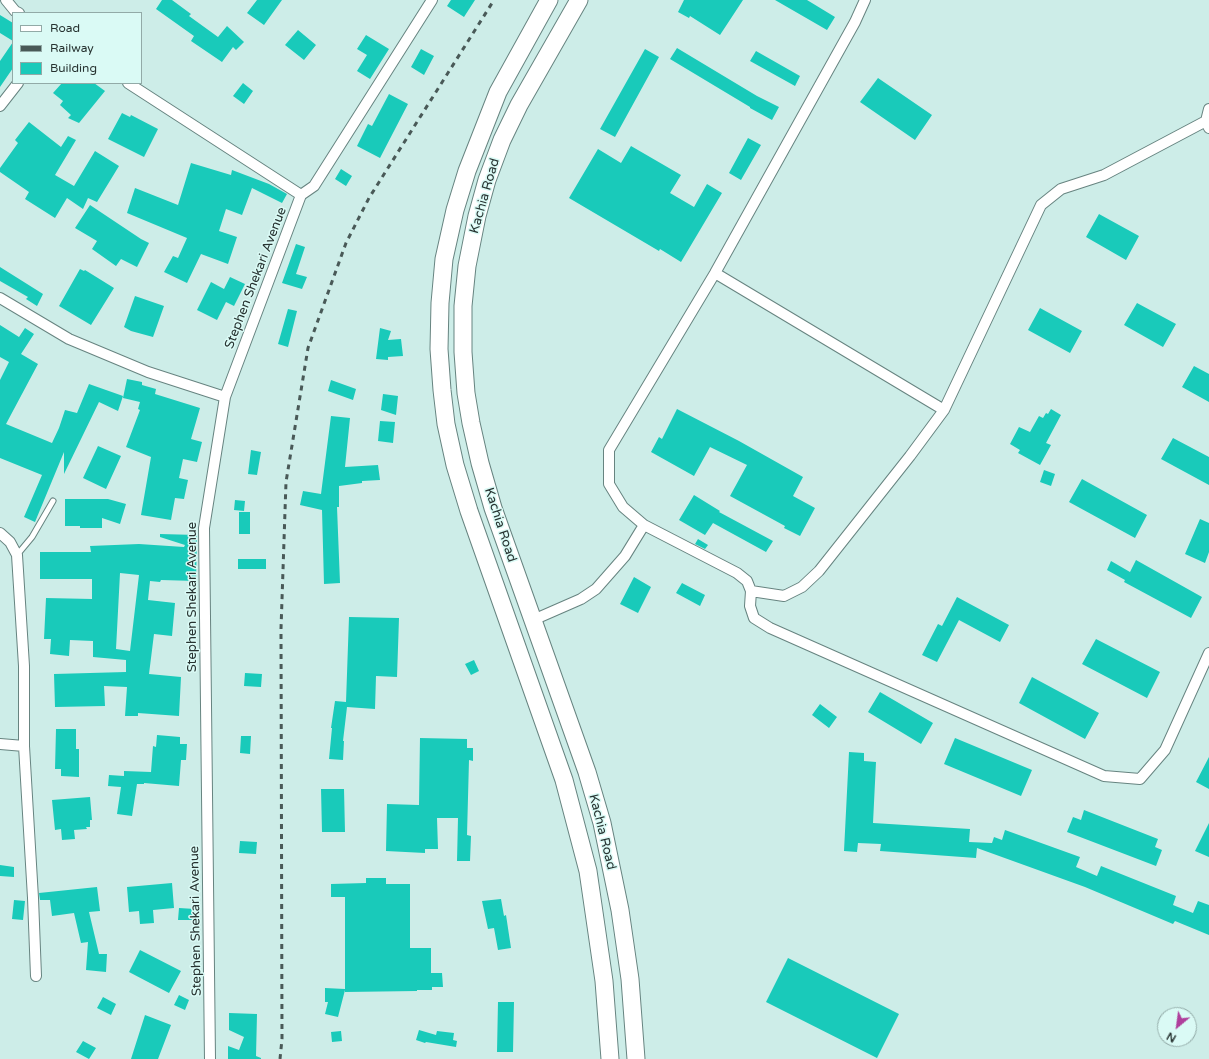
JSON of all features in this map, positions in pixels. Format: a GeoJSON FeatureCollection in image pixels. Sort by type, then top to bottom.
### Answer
{"type":"FeatureCollection","features":[{"type":"Feature","properties":{"kind":"main road","name":"Kachia Road"},"geometry":{"type":"LineString","coordinates":[[550,0],[498,92],[467,171],[455,210],[444,259],[440,303],[439,349],[446,424],[455,465],[469,511],[564,780],[588,871],[604,981],[610,1059]]}},
{"type":"Feature","properties":{"kind":"main road","name":"Kachia Road"},"geometry":{"type":"LineString","coordinates":[[579,0],[519,105],[502,140],[487,180],[477,216],[467,266],[463,306],[464,365],[466,392],[471,423],[480,463],[493,508],[586,772],[602,823],[625,940],[630,979],[636,1059]]}},
{"type":"Feature","properties":{"kind":"street"},"geometry":{"type":"LineString","coordinates":[[6,0],[17,12]]}},
{"type":"Feature","properties":{"kind":"street","name":"Stephen Shekari Avenue"},"geometry":{"type":"LineString","coordinates":[[210,1059],[204,528],[225,397],[301,195],[314,186],[432,0]]}},
{"type":"Feature","properties":{"kind":"street"},"geometry":{"type":"LineString","coordinates":[[865,0],[855,22],[715,273],[609,450],[609,484],[623,507],[644,525],[737,573],[747,581],[751,591],[750,606],[754,618],[770,628],[1104,776],[1140,779],[1165,750],[1209,653]]}},
{"type":"Feature","properties":{"kind":"street"},"geometry":{"type":"LineString","coordinates":[[0,106],[17,84]]}},
{"type":"Feature","properties":{"kind":"street"},"geometry":{"type":"LineString","coordinates":[[130,84],[301,195]]}},
{"type":"Feature","properties":{"kind":"street"},"geometry":{"type":"LineString","coordinates":[[751,591],[784,596],[802,588],[819,571],[910,456],[944,410],[1041,205],[1061,189],[1104,175],[1207,125],[1209,109]]}},
{"type":"Feature","properties":{"kind":"street"},"geometry":{"type":"LineString","coordinates":[[715,273],[944,410]]}},
{"type":"Feature","properties":{"kind":"street"},"geometry":{"type":"LineString","coordinates":[[0,298],[69,339],[148,372],[225,397]]}},
{"type":"Feature","properties":{"kind":"street"},"geometry":{"type":"LineString","coordinates":[[533,620],[581,599],[596,589],[624,556],[644,525]]}},
{"type":"Feature","properties":{"kind":"street"},"geometry":{"type":"LineString","coordinates":[[0,533],[10,542],[17,555],[24,666],[24,746],[36,976]]}},
{"type":"Feature","properties":{"kind":"street"},"geometry":{"type":"LineString","coordinates":[[0,744],[24,746]]}},
{"type":"Feature","properties":{"kind":"lane"},"geometry":{"type":"LineString","coordinates":[[17,555],[32,537],[53,501]]}},
{"type":"Feature","properties":{"kind":"building"},"geometry":{"type":"Polygon","coordinates":[[[162,0],[172,0],[191,14],[189,16],[218,37],[227,26],[244,42],[236,50],[233,47],[222,62],[191,41],[194,36],[156,9],[162,0]]]}},
{"type":"Feature","properties":{"kind":"building"},"geometry":{"type":"Polygon","coordinates":[[[257,0],[282,0],[264,25],[247,13],[257,0]]]}},
{"type":"Feature","properties":{"kind":"building"},"geometry":{"type":"Polygon","coordinates":[[[451,0],[475,0],[464,17],[447,6],[451,0]]]}},
{"type":"Feature","properties":{"kind":"building"},"geometry":{"type":"Polygon","coordinates":[[[684,0],[743,0],[720,35],[690,16],[689,18],[678,12],[684,0]]]}},
{"type":"Feature","properties":{"kind":"building"},"geometry":{"type":"Polygon","coordinates":[[[775,0],[807,0],[835,17],[827,30],[775,0]]]}},
{"type":"Feature","properties":{"kind":"building"},"geometry":{"type":"Polygon","coordinates":[[[0,15],[12,22],[12,40],[0,33],[0,15]]]}},
{"type":"Feature","properties":{"kind":"building"},"geometry":{"type":"Polygon","coordinates":[[[298,30],[316,45],[304,60],[285,45],[298,30]]]}},
{"type":"Feature","properties":{"kind":"building"},"geometry":{"type":"Polygon","coordinates":[[[366,35],[389,49],[370,79],[357,71],[367,55],[357,49],[366,35]]]}},
{"type":"Feature","properties":{"kind":"building"},"geometry":{"type":"Polygon","coordinates":[[[12,43],[12,69],[0,87],[0,61],[12,43]]]}},
{"type":"Feature","properties":{"kind":"building"},"geometry":{"type":"Polygon","coordinates":[[[677,48],[757,96],[779,107],[772,120],[670,59],[677,48]]]}},
{"type":"Feature","properties":{"kind":"building"},"geometry":{"type":"Polygon","coordinates":[[[421,49],[434,56],[424,75],[411,67],[421,49]]]}},
{"type":"Feature","properties":{"kind":"building"},"geometry":{"type":"Polygon","coordinates":[[[645,49],[659,57],[615,137],[600,129],[645,49]]]}},
{"type":"Feature","properties":{"kind":"building"},"geometry":{"type":"Polygon","coordinates":[[[756,51],[800,76],[795,86],[750,61],[756,51]]]}},
{"type":"Feature","properties":{"kind":"building"},"geometry":{"type":"Polygon","coordinates":[[[878,78],[932,115],[915,140],[860,102],[878,78]]]}},
{"type":"Feature","properties":{"kind":"building"},"geometry":{"type":"Polygon","coordinates":[[[243,83],[253,91],[244,104],[233,96],[243,83]]]}},
{"type":"Feature","properties":{"kind":"building"},"geometry":{"type":"Polygon","coordinates":[[[61,84],[95,84],[105,91],[79,123],[68,118],[71,115],[60,105],[63,101],[53,93],[61,84]]]}},
{"type":"Feature","properties":{"kind":"building"},"geometry":{"type":"Polygon","coordinates":[[[389,94],[408,104],[380,158],[357,146],[368,124],[372,126],[389,94]]]}},
{"type":"Feature","properties":{"kind":"building"},"geometry":{"type":"Polygon","coordinates":[[[122,113],[130,117],[131,115],[158,129],[144,157],[108,139],[122,113]]]}},
{"type":"Feature","properties":{"kind":"building"},"geometry":{"type":"Polygon","coordinates":[[[29,122],[61,147],[68,136],[76,140],[55,175],[74,186],[95,151],[119,166],[97,202],[88,198],[83,209],[67,198],[55,218],[25,199],[29,192],[0,172],[0,168],[18,143],[15,140],[29,122]]]}},
{"type":"Feature","properties":{"kind":"building"},"geometry":{"type":"Polygon","coordinates":[[[748,138],[761,145],[741,180],[729,173],[748,138]]]}},
{"type":"Feature","properties":{"kind":"building"},"geometry":{"type":"Polygon","coordinates":[[[631,146],[681,175],[670,193],[694,207],[707,184],[722,193],[681,262],[660,249],[659,251],[569,198],[598,149],[621,163],[631,146]]]}},
{"type":"Feature","properties":{"kind":"building"},"geometry":{"type":"Polygon","coordinates":[[[191,163],[231,175],[232,170],[269,184],[287,194],[282,203],[252,188],[242,215],[226,209],[219,231],[237,237],[228,264],[201,254],[187,283],[164,272],[173,256],[178,258],[187,238],[127,213],[135,188],[178,205],[191,163]]]}},
{"type":"Feature","properties":{"kind":"building"},"geometry":{"type":"Polygon","coordinates":[[[341,169],[352,176],[346,186],[335,179],[341,169]]]}},
{"type":"Feature","properties":{"kind":"building"},"geometry":{"type":"Polygon","coordinates":[[[90,205],[149,243],[137,267],[121,259],[116,266],[92,249],[97,241],[75,228],[90,205]]]}},
{"type":"Feature","properties":{"kind":"building"},"geometry":{"type":"Polygon","coordinates":[[[1099,214],[1139,236],[1126,260],[1086,237],[1099,214]]]}},
{"type":"Feature","properties":{"kind":"building"},"geometry":{"type":"Polygon","coordinates":[[[296,244],[305,247],[296,274],[307,277],[302,289],[282,283],[296,244]]]}},
{"type":"Feature","properties":{"kind":"building"},"geometry":{"type":"Polygon","coordinates":[[[0,267],[43,294],[37,306],[26,299],[28,297],[0,281],[0,267]]]}},
{"type":"Feature","properties":{"kind":"building"},"geometry":{"type":"Polygon","coordinates":[[[80,269],[85,270],[114,288],[91,325],[59,306],[80,269]]]}},
{"type":"Feature","properties":{"kind":"building"},"geometry":{"type":"Polygon","coordinates":[[[230,277],[245,284],[234,306],[226,302],[217,320],[197,310],[211,282],[224,289],[230,277]]]}},
{"type":"Feature","properties":{"kind":"building"},"geometry":{"type":"Polygon","coordinates":[[[135,296],[164,306],[153,337],[131,331],[124,327],[135,296]]]}},
{"type":"Feature","properties":{"kind":"building"},"geometry":{"type":"Polygon","coordinates":[[[1137,303],[1176,324],[1163,347],[1124,325],[1137,303]]]}},
{"type":"Feature","properties":{"kind":"building"},"geometry":{"type":"Polygon","coordinates":[[[1040,308],[1082,331],[1070,353],[1028,330],[1040,308]]]}},
{"type":"Feature","properties":{"kind":"building"},"geometry":{"type":"Polygon","coordinates":[[[288,309],[297,311],[288,347],[278,344],[288,309]]]}},
{"type":"Feature","properties":{"kind":"building"},"geometry":{"type":"Polygon","coordinates":[[[0,325],[19,337],[25,328],[34,334],[21,354],[38,364],[6,424],[52,443],[65,410],[77,413],[89,384],[123,396],[118,411],[99,402],[64,474],[64,452],[35,522],[24,517],[42,475],[0,458],[0,380],[9,362],[0,357],[0,325]]]}},
{"type":"Feature","properties":{"kind":"building"},"geometry":{"type":"Polygon","coordinates":[[[380,328],[391,331],[388,340],[401,339],[403,356],[388,357],[388,360],[376,359],[380,328]]]}},
{"type":"Feature","properties":{"kind":"building"},"geometry":{"type":"Polygon","coordinates":[[[1194,366],[1209,374],[1209,402],[1182,387],[1194,366]]]}},
{"type":"Feature","properties":{"kind":"building"},"geometry":{"type":"Polygon","coordinates":[[[127,379],[142,382],[142,385],[156,389],[155,394],[200,408],[191,439],[202,442],[197,462],[183,459],[179,478],[188,480],[184,499],[175,498],[171,520],[141,515],[151,457],[126,447],[140,410],[138,409],[140,402],[123,398],[127,379]]]}},
{"type":"Feature","properties":{"kind":"building"},"geometry":{"type":"Polygon","coordinates":[[[331,380],[356,389],[353,400],[328,391],[331,380]]]}},
{"type":"Feature","properties":{"kind":"building"},"geometry":{"type":"Polygon","coordinates":[[[383,394],[398,396],[396,415],[381,410],[383,394]]]}},
{"type":"Feature","properties":{"kind":"building"},"geometry":{"type":"Polygon","coordinates":[[[677,409],[739,441],[803,477],[793,496],[815,508],[800,536],[784,528],[785,526],[730,496],[747,465],[710,447],[694,476],[651,452],[659,437],[662,439],[677,409]]]}},
{"type":"Feature","properties":{"kind":"building"},"geometry":{"type":"Polygon","coordinates":[[[1051,409],[1061,415],[1046,443],[1051,445],[1040,465],[1018,453],[1020,450],[1010,444],[1019,427],[1030,432],[1039,416],[1043,418],[1051,409]]]}},
{"type":"Feature","properties":{"kind":"building"},"geometry":{"type":"Polygon","coordinates":[[[331,416],[350,418],[345,467],[378,465],[380,480],[362,481],[362,483],[339,486],[339,507],[337,507],[340,583],[324,584],[322,510],[300,505],[303,491],[321,494],[331,416]]]}},
{"type":"Feature","properties":{"kind":"building"},"geometry":{"type":"Polygon","coordinates":[[[380,421],[395,422],[393,443],[378,441],[380,421]]]}},
{"type":"Feature","properties":{"kind":"building"},"geometry":{"type":"Polygon","coordinates":[[[1173,438],[1209,457],[1209,485],[1161,459],[1173,438]]]}},
{"type":"Feature","properties":{"kind":"building"},"geometry":{"type":"Polygon","coordinates":[[[98,446],[121,456],[106,489],[83,478],[98,446]]]}},
{"type":"Feature","properties":{"kind":"building"},"geometry":{"type":"Polygon","coordinates":[[[251,450],[261,452],[257,475],[248,474],[251,450]]]}},
{"type":"Feature","properties":{"kind":"building"},"geometry":{"type":"Polygon","coordinates":[[[1044,470],[1055,474],[1051,486],[1040,482],[1044,470]]]}},
{"type":"Feature","properties":{"kind":"building"},"geometry":{"type":"Polygon","coordinates":[[[1082,479],[1147,515],[1135,538],[1069,502],[1082,479]]]}},
{"type":"Feature","properties":{"kind":"building"},"geometry":{"type":"Polygon","coordinates":[[[694,495],[720,511],[719,512],[773,541],[766,552],[713,523],[705,535],[679,520],[694,495]]]}},
{"type":"Feature","properties":{"kind":"building"},"geometry":{"type":"Polygon","coordinates":[[[65,499],[108,499],[126,504],[120,524],[102,518],[102,528],[80,528],[80,526],[65,526],[65,499]]]}},
{"type":"Feature","properties":{"kind":"building"},"geometry":{"type":"Polygon","coordinates":[[[235,500],[245,501],[244,511],[234,510],[235,500]]]}},
{"type":"Feature","properties":{"kind":"building"},"geometry":{"type":"Polygon","coordinates":[[[239,512],[250,512],[250,534],[239,534],[239,512]]]}},
{"type":"Feature","properties":{"kind":"building"},"geometry":{"type":"Polygon","coordinates":[[[1200,519],[1209,523],[1209,552],[1205,563],[1185,554],[1200,519]]]}},
{"type":"Feature","properties":{"kind":"building"},"geometry":{"type":"Polygon","coordinates":[[[160,534],[197,535],[196,581],[150,581],[148,600],[175,603],[172,636],[154,634],[149,674],[181,677],[179,716],[138,713],[138,716],[125,716],[127,687],[104,686],[105,706],[55,707],[54,674],[126,672],[126,660],[93,657],[93,641],[70,640],[69,656],[50,654],[51,639],[44,639],[46,598],[92,599],[92,579],[40,579],[40,552],[91,552],[90,546],[139,544],[184,547],[185,545],[160,537],[160,534]],[[120,573],[116,649],[130,651],[139,575],[120,573]]]}},
{"type":"Feature","properties":{"kind":"building"},"geometry":{"type":"Polygon","coordinates":[[[698,539],[708,545],[705,549],[695,544],[698,539]]]}},
{"type":"Feature","properties":{"kind":"building"},"geometry":{"type":"Polygon","coordinates":[[[238,559],[266,559],[266,569],[238,569],[238,559]]]}},
{"type":"Feature","properties":{"kind":"building"},"geometry":{"type":"Polygon","coordinates":[[[1136,560],[1202,597],[1191,618],[1124,582],[1125,580],[1107,570],[1111,561],[1130,572],[1136,560]]]}},
{"type":"Feature","properties":{"kind":"building"},"geometry":{"type":"Polygon","coordinates":[[[634,577],[651,587],[638,613],[620,604],[634,577]]]}},
{"type":"Feature","properties":{"kind":"building"},"geometry":{"type":"Polygon","coordinates":[[[682,583],[705,595],[700,606],[676,593],[682,583]]]}},
{"type":"Feature","properties":{"kind":"building"},"geometry":{"type":"Polygon","coordinates":[[[957,597],[1009,625],[1000,642],[959,620],[937,662],[922,655],[938,624],[942,626],[957,597]]]}},
{"type":"Feature","properties":{"kind":"building"},"geometry":{"type":"Polygon","coordinates":[[[349,617],[399,618],[397,677],[376,676],[375,709],[347,707],[343,741],[343,760],[329,759],[331,728],[335,701],[346,702],[349,617]]]}},
{"type":"Feature","properties":{"kind":"building"},"geometry":{"type":"Polygon","coordinates":[[[1096,639],[1160,672],[1147,698],[1082,664],[1096,639]]]}},
{"type":"Feature","properties":{"kind":"building"},"geometry":{"type":"Polygon","coordinates":[[[474,660],[479,671],[471,675],[465,664],[474,660]]]}},
{"type":"Feature","properties":{"kind":"building"},"geometry":{"type":"Polygon","coordinates":[[[245,673],[262,674],[261,687],[244,686],[245,673]]]}},
{"type":"Feature","properties":{"kind":"building"},"geometry":{"type":"Polygon","coordinates":[[[1032,677],[1099,713],[1085,739],[1019,703],[1032,677]]]}},
{"type":"Feature","properties":{"kind":"building"},"geometry":{"type":"Polygon","coordinates":[[[880,692],[933,723],[921,744],[868,712],[880,692]]]}},
{"type":"Feature","properties":{"kind":"building"},"geometry":{"type":"Polygon","coordinates":[[[820,704],[837,717],[829,728],[812,715],[820,704]]]}},
{"type":"Feature","properties":{"kind":"building"},"geometry":{"type":"Polygon","coordinates":[[[56,729],[76,729],[76,749],[79,749],[79,777],[61,776],[61,769],[55,769],[56,729]]]}},
{"type":"Feature","properties":{"kind":"building"},"geometry":{"type":"Polygon","coordinates":[[[157,735],[180,737],[180,744],[187,744],[186,760],[181,760],[179,786],[144,783],[137,784],[132,816],[117,814],[121,787],[108,786],[109,775],[124,776],[124,771],[151,772],[153,746],[156,747],[157,735]]]}},
{"type":"Feature","properties":{"kind":"building"},"geometry":{"type":"Polygon","coordinates":[[[241,736],[251,736],[250,754],[240,753],[241,736]]]}},
{"type":"Feature","properties":{"kind":"building"},"geometry":{"type":"Polygon","coordinates":[[[420,738],[467,739],[467,748],[473,748],[473,761],[469,760],[467,835],[471,836],[470,861],[457,861],[458,818],[437,818],[438,849],[425,849],[425,853],[386,851],[387,804],[419,805],[420,738]]]}},
{"type":"Feature","properties":{"kind":"building"},"geometry":{"type":"Polygon","coordinates":[[[955,738],[1032,770],[1021,796],[944,764],[955,738]]]}},
{"type":"Feature","properties":{"kind":"building"},"geometry":{"type":"Polygon","coordinates":[[[849,752],[864,753],[864,761],[876,762],[873,823],[970,829],[969,842],[992,843],[994,837],[1002,840],[1005,830],[1080,857],[1076,867],[1097,876],[1101,866],[1176,896],[1173,905],[1193,913],[1198,901],[1209,905],[1209,935],[1175,921],[1173,924],[1085,887],[977,848],[976,858],[880,851],[881,844],[858,843],[857,852],[844,851],[849,752]]]}},
{"type":"Feature","properties":{"kind":"building"},"geometry":{"type":"Polygon","coordinates":[[[1209,757],[1209,789],[1196,782],[1209,757]]]}},
{"type":"Feature","properties":{"kind":"building"},"geometry":{"type":"Polygon","coordinates":[[[321,789],[344,789],[345,832],[322,832],[321,789]]]}},
{"type":"Feature","properties":{"kind":"building"},"geometry":{"type":"Polygon","coordinates":[[[90,797],[92,820],[90,820],[90,827],[86,827],[87,829],[74,830],[75,839],[62,840],[61,829],[55,830],[52,800],[90,797]]]}},
{"type":"Feature","properties":{"kind":"building"},"geometry":{"type":"Polygon","coordinates":[[[1084,810],[1158,839],[1155,847],[1162,850],[1156,866],[1067,832],[1073,817],[1081,820],[1084,810]]]}},
{"type":"Feature","properties":{"kind":"building"},"geometry":{"type":"Polygon","coordinates":[[[1209,823],[1209,857],[1195,851],[1209,823]]]}},
{"type":"Feature","properties":{"kind":"building"},"geometry":{"type":"Polygon","coordinates":[[[240,841],[257,842],[256,854],[239,853],[240,841]]]}},
{"type":"Feature","properties":{"kind":"building"},"geometry":{"type":"Polygon","coordinates":[[[0,865],[14,867],[14,877],[0,876],[0,865]]]}},
{"type":"Feature","properties":{"kind":"building"},"geometry":{"type":"Polygon","coordinates":[[[366,878],[386,878],[386,884],[410,884],[410,948],[431,948],[431,973],[442,973],[443,987],[432,987],[432,990],[417,991],[345,992],[345,990],[338,1017],[325,1014],[328,1002],[325,1002],[325,988],[345,989],[345,897],[331,897],[331,884],[366,883],[366,878]]]}},
{"type":"Feature","properties":{"kind":"building"},"geometry":{"type":"Polygon","coordinates":[[[172,883],[174,908],[153,910],[154,923],[140,924],[139,911],[129,912],[127,887],[172,883]]]}},
{"type":"Feature","properties":{"kind":"building"},"geometry":{"type":"Polygon","coordinates":[[[97,887],[100,911],[89,912],[99,954],[107,954],[106,972],[86,970],[88,942],[81,943],[74,913],[52,916],[50,900],[40,900],[39,893],[97,887]]]}},
{"type":"Feature","properties":{"kind":"building"},"geometry":{"type":"Polygon","coordinates":[[[501,899],[504,916],[506,915],[511,948],[498,950],[494,928],[488,929],[482,901],[501,899]]]}},
{"type":"Feature","properties":{"kind":"building"},"geometry":{"type":"Polygon","coordinates":[[[14,900],[25,901],[23,920],[12,919],[14,900]]]}},
{"type":"Feature","properties":{"kind":"building"},"geometry":{"type":"Polygon","coordinates":[[[179,908],[195,909],[194,920],[178,920],[179,908]]]}},
{"type":"Feature","properties":{"kind":"building"},"geometry":{"type":"Polygon","coordinates":[[[140,950],[181,971],[169,993],[129,972],[140,950]]]}},
{"type":"Feature","properties":{"kind":"building"},"geometry":{"type":"Polygon","coordinates":[[[788,958],[899,1014],[877,1058],[766,1002],[788,958]]]}},
{"type":"Feature","properties":{"kind":"building"},"geometry":{"type":"Polygon","coordinates":[[[179,995],[189,1000],[185,1010],[174,1005],[179,995]]]}},
{"type":"Feature","properties":{"kind":"building"},"geometry":{"type":"Polygon","coordinates":[[[103,997],[116,1004],[111,1015],[97,1008],[103,997]]]}},
{"type":"Feature","properties":{"kind":"building"},"geometry":{"type":"Polygon","coordinates":[[[498,1002],[514,1002],[513,1052],[497,1052],[498,1002]]]}},
{"type":"Feature","properties":{"kind":"building"},"geometry":{"type":"Polygon","coordinates":[[[229,1013],[257,1014],[256,1056],[261,1059],[228,1059],[228,1046],[239,1050],[244,1037],[229,1030],[229,1013]]]}},
{"type":"Feature","properties":{"kind":"building"},"geometry":{"type":"Polygon","coordinates":[[[145,1015],[171,1025],[158,1059],[131,1059],[145,1015]]]}},
{"type":"Feature","properties":{"kind":"building"},"geometry":{"type":"Polygon","coordinates":[[[419,1030],[436,1035],[437,1031],[454,1033],[453,1040],[457,1041],[456,1047],[425,1043],[416,1040],[419,1030]]]}},
{"type":"Feature","properties":{"kind":"building"},"geometry":{"type":"Polygon","coordinates":[[[341,1031],[342,1041],[332,1042],[331,1032],[341,1031]]]}},
{"type":"Feature","properties":{"kind":"building"},"geometry":{"type":"Polygon","coordinates":[[[83,1041],[96,1048],[89,1059],[76,1052],[83,1041]]]}},
{"type":"Feature","properties":{"kind":"railway"},"geometry":{"type":"LineString","coordinates":[[280,1059],[282,1039],[281,629],[286,482],[308,348],[346,243],[369,198],[494,0]]}}]}
